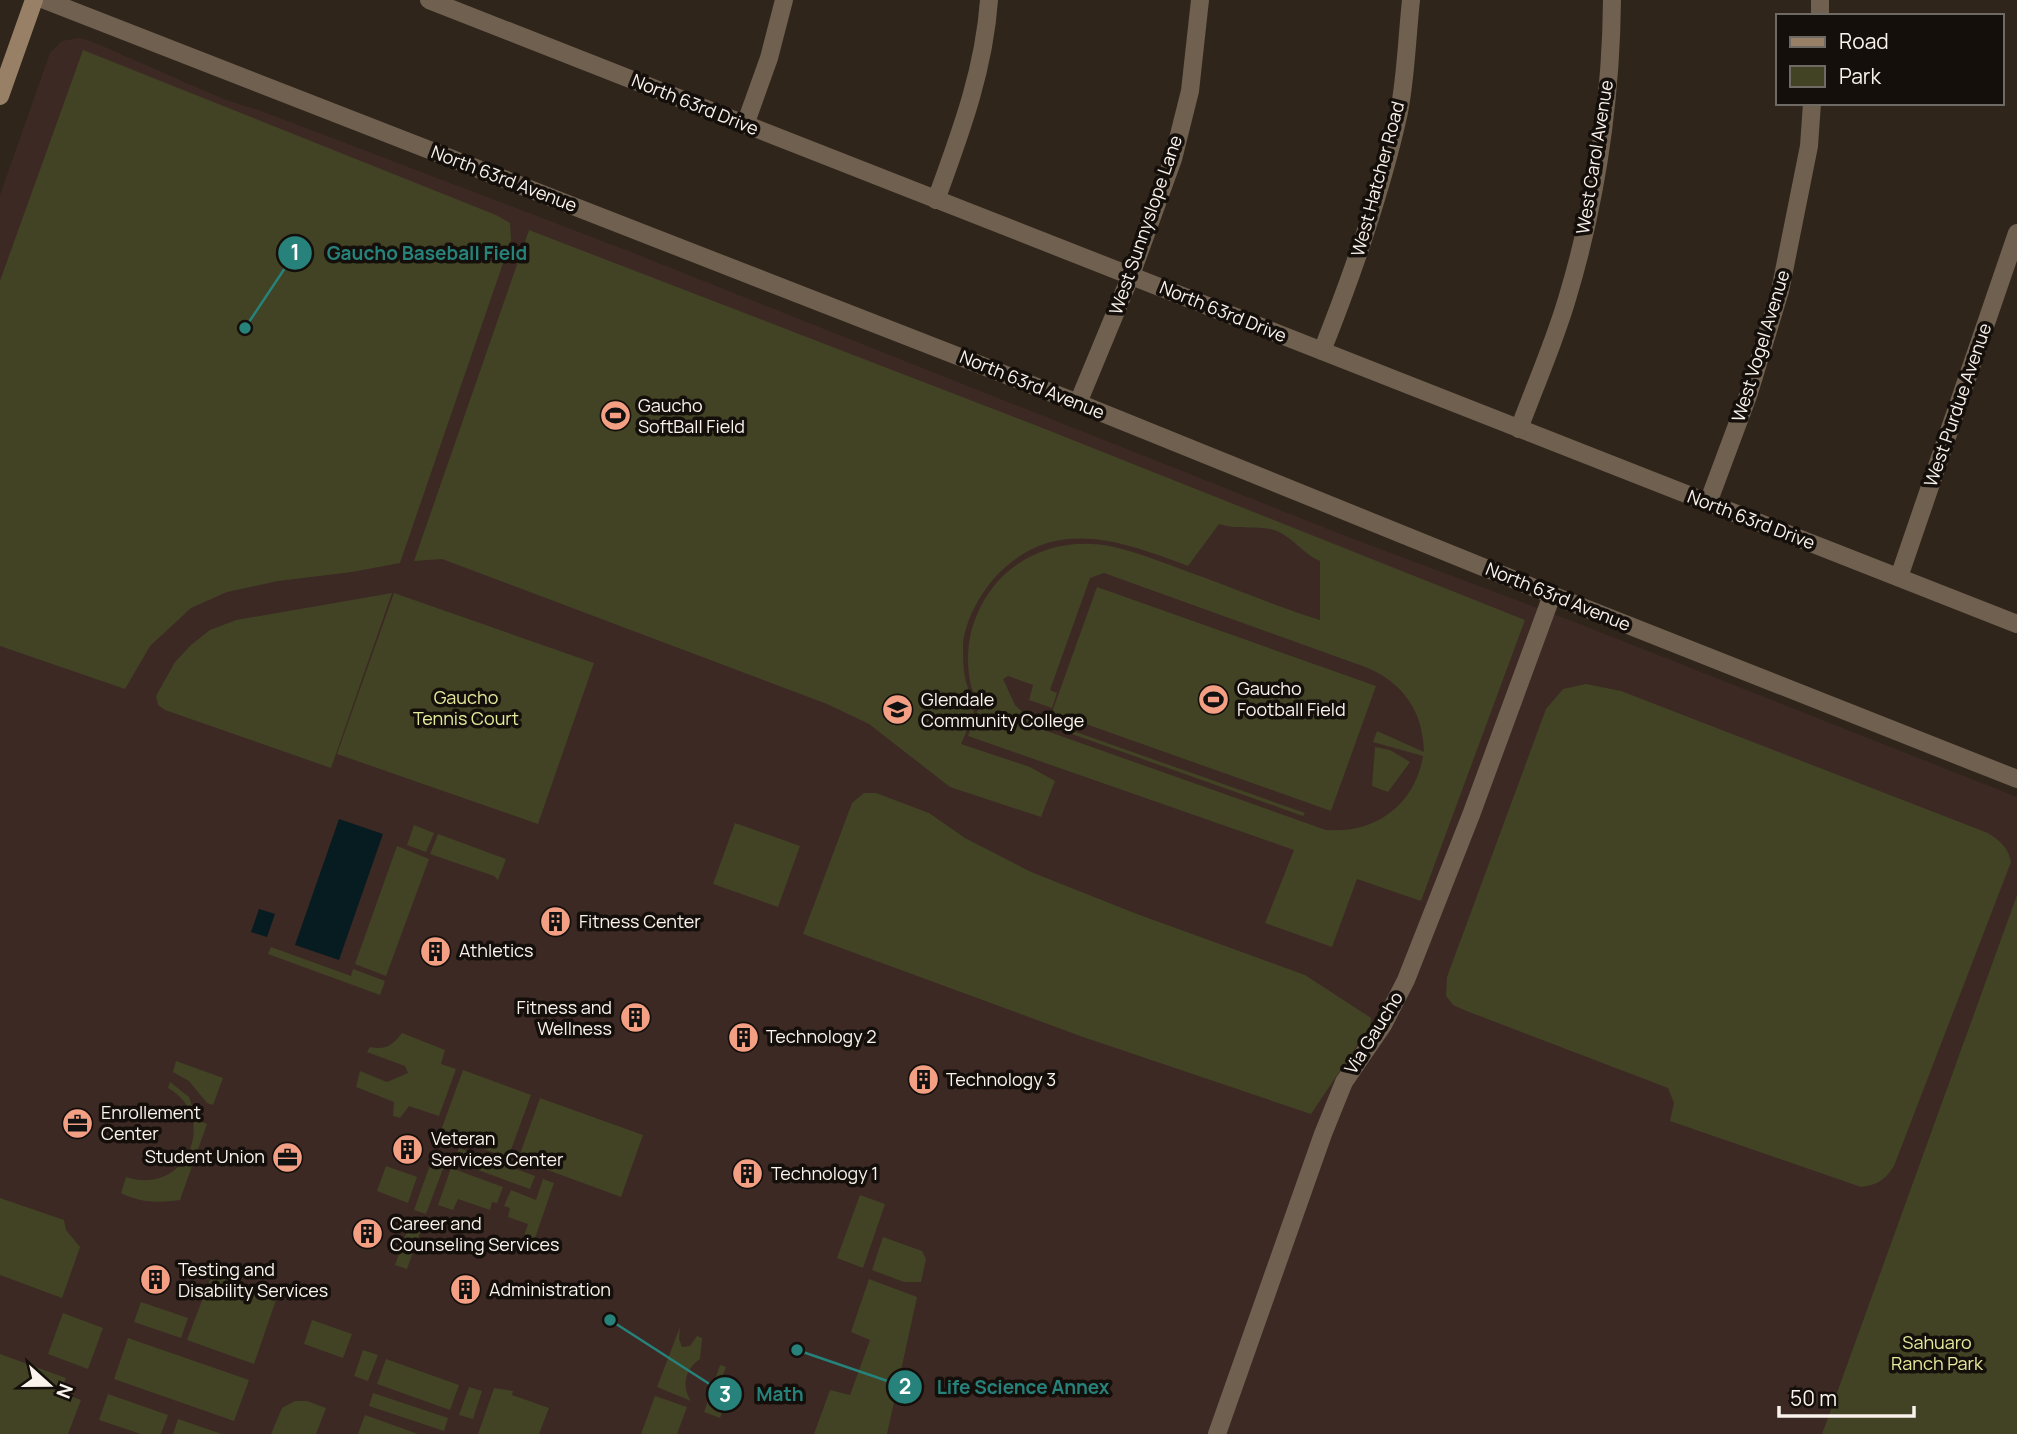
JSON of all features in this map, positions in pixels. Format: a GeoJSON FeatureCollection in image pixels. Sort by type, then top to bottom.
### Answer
{"type":"FeatureCollection","features":[{"type":"Feature","properties":{"kind":"main road"},"geometry":{"type":"LineString","coordinates":[[0,96],[34,0]]}},
{"type":"Feature","properties":{"kind":"street","name":"North 63rd Avenue"},"geometry":{"type":"LineString","coordinates":[[44,0],[1079,403],[1552,595],[2017,779]]}},
{"type":"Feature","properties":{"kind":"street","name":"North 63rd Drive"},"geometry":{"type":"LineString","coordinates":[[429,0],[2017,624]]}},
{"type":"Feature","properties":{"kind":"street"},"geometry":{"type":"LineString","coordinates":[[745,125],[769,58],[784,0]]}},
{"type":"Feature","properties":{"kind":"street"},"geometry":{"type":"LineString","coordinates":[[936,201],[972,96],[980,65],[989,0]]}},
{"type":"Feature","properties":{"kind":"street","name":"West Sunnyslope Lane"},"geometry":{"type":"LineString","coordinates":[[1079,403],[1131,275],[1173,159],[1189,92],[1200,0]]}},
{"type":"Feature","properties":{"kind":"street","name":"West Hatcher Road"},"geometry":{"type":"LineString","coordinates":[[1322,351],[1354,272],[1399,110],[1411,0]]}},
{"type":"Feature","properties":{"kind":"street","name":"West Carol Avenue"},"geometry":{"type":"LineString","coordinates":[[1519,429],[1567,300],[1592,198],[1611,52],[1612,0]]}},
{"type":"Feature","properties":{"kind":"street","name":"West Vogel Avenue"},"geometry":{"type":"LineString","coordinates":[[1708,503],[1749,393],[1780,291],[1808,146],[1812,105]]}},
{"type":"Feature","properties":{"kind":"street","name":"West Purdue Avenue"},"geometry":{"type":"LineString","coordinates":[[1899,577],[2017,233]]}},
{"type":"Feature","properties":{"kind":"street","name":"Via Gaucho"},"geometry":{"type":"LineString","coordinates":[[1217,1434],[1344,1082],[1382,1025],[1406,980],[1476,802],[1552,595]]}},
{"type":"Feature","properties":{"kind":"shaded area","name":"Glendale Community College"},"geometry":{"type":"Polygon","coordinates":[[[79,38],[223,99],[618,247],[1343,535],[1577,623],[2017,797],[2017,895],[1822,1434],[0,1434],[0,195],[50,53],[62,41],[79,38]]]}},
{"type":"Feature","properties":{"kind":"green space"},"geometry":{"type":"Polygon","coordinates":[[[83,50],[496,215],[510,223],[511,240],[400,563],[278,581],[227,592],[191,608],[150,646],[125,689],[0,646],[0,281],[83,50]]]}},
{"type":"Feature","properties":{"kind":"green space"},"geometry":{"type":"Polygon","coordinates":[[[529,230],[1035,425],[1525,620],[1421,901],[1357,879],[1332,947],[1265,923],[1294,850],[968,736],[978,706],[968,669],[973,625],[986,597],[1014,567],[1031,556],[1050,549],[1092,544],[1114,547],[1157,560],[1320,620],[1320,561],[1274,530],[1219,524],[1188,566],[1113,542],[1066,539],[1042,545],[1020,556],[992,581],[975,607],[964,636],[964,672],[974,712],[961,744],[1030,767],[1055,781],[1041,817],[950,787],[869,724],[827,704],[442,559],[414,561],[529,230]],[[1104,573],[1090,578],[1050,690],[1057,693],[1052,708],[1029,700],[1033,685],[1008,676],[1003,679],[1015,705],[1041,729],[1326,830],[1344,830],[1361,827],[1390,813],[1402,802],[1419,773],[1423,756],[1373,742],[1377,731],[1424,752],[1420,724],[1409,701],[1392,682],[1368,668],[1104,573]]]}},
{"type":"Feature","properties":{"kind":"green space","name":"Gaucho Football Field"},"geometry":{"type":"Polygon","coordinates":[[[1097,587],[1376,686],[1331,811],[1052,712],[1097,587]]]}},
{"type":"Feature","properties":{"kind":"green space"},"geometry":{"type":"Polygon","coordinates":[[[392,593],[331,768],[165,710],[158,705],[156,696],[175,662],[210,630],[236,620],[392,593]]]}},
{"type":"Feature","properties":{"kind":"green space","name":"Gaucho Tennis Court"},"geometry":{"type":"Polygon","coordinates":[[[394,593],[594,663],[538,824],[337,754],[394,593]]]}},
{"type":"Feature","properties":{"kind":"green space"},"geometry":{"type":"Polygon","coordinates":[[[1586,684],[1621,691],[1988,833],[2006,848],[2011,862],[1894,1166],[1880,1181],[1861,1187],[1670,1121],[1674,1103],[1668,1088],[1464,1010],[1453,1005],[1446,996],[1447,977],[1546,709],[1563,689],[1586,684]]]}},
{"type":"Feature","properties":{"kind":"green space"},"geometry":{"type":"Polygon","coordinates":[[[1073,731],[1305,813],[1303,816],[1072,734],[1073,731]]]}},
{"type":"Feature","properties":{"kind":"green space"},"geometry":{"type":"Polygon","coordinates":[[[1375,747],[1390,750],[1410,762],[1388,792],[1372,786],[1375,747]]]}},
{"type":"Feature","properties":{"kind":"green space"},"geometry":{"type":"Polygon","coordinates":[[[864,793],[876,793],[929,813],[965,838],[1031,872],[1305,975],[1371,1018],[1370,1026],[1311,1114],[1083,1037],[803,934],[852,803],[864,793]]]}},
{"type":"Feature","properties":{"kind":"green space"},"geometry":{"type":"Polygon","coordinates":[[[735,823],[800,846],[778,907],[713,884],[735,823]]]}},
{"type":"Feature","properties":{"kind":"green space"},"geometry":{"type":"Polygon","coordinates":[[[414,825],[434,833],[426,852],[407,845],[414,825]]]}},
{"type":"Feature","properties":{"kind":"green space"},"geometry":{"type":"Polygon","coordinates":[[[438,834],[506,859],[498,880],[494,876],[430,854],[438,834]]]}},
{"type":"Feature","properties":{"kind":"green space"},"geometry":{"type":"Polygon","coordinates":[[[397,846],[429,859],[386,976],[355,964],[397,846]]]}},
{"type":"Feature","properties":{"kind":"green space","name":"Sahuaro Ranch Park"},"geometry":{"type":"Polygon","coordinates":[[[2017,895],[2017,1434],[1822,1434],[2017,895]]]}},
{"type":"Feature","properties":{"kind":"green space"},"geometry":{"type":"Polygon","coordinates":[[[271,947],[351,976],[353,969],[385,981],[380,995],[268,954],[271,947]]]}},
{"type":"Feature","properties":{"kind":"green space"},"geometry":{"type":"Polygon","coordinates":[[[402,1033],[445,1050],[441,1064],[456,1069],[439,1116],[409,1106],[400,1118],[393,1116],[394,1102],[356,1087],[360,1071],[387,1082],[408,1073],[405,1066],[367,1052],[370,1047],[388,1046],[402,1033]]]}},
{"type":"Feature","properties":{"kind":"green space"},"geometry":{"type":"Polygon","coordinates":[[[176,1061],[223,1078],[213,1105],[207,1103],[189,1081],[173,1072],[176,1061]]]}},
{"type":"Feature","properties":{"kind":"green space"},"geometry":{"type":"Polygon","coordinates":[[[463,1070],[531,1095],[508,1158],[440,1133],[463,1070]]]}},
{"type":"Feature","properties":{"kind":"green space"},"geometry":{"type":"Polygon","coordinates":[[[170,1082],[189,1097],[197,1120],[207,1124],[180,1200],[157,1202],[135,1199],[121,1193],[126,1177],[147,1180],[166,1176],[180,1165],[189,1151],[194,1134],[192,1117],[184,1101],[168,1088],[170,1082]]]}},
{"type":"Feature","properties":{"kind":"green space"},"geometry":{"type":"Polygon","coordinates":[[[540,1098],[643,1135],[621,1197],[526,1162],[520,1154],[540,1098]]]}},
{"type":"Feature","properties":{"kind":"green space"},"geometry":{"type":"Polygon","coordinates":[[[459,1148],[535,1176],[530,1189],[454,1161],[459,1148]]]}},
{"type":"Feature","properties":{"kind":"green space"},"geometry":{"type":"Polygon","coordinates":[[[431,1162],[444,1166],[426,1214],[414,1210],[431,1162]]]}},
{"type":"Feature","properties":{"kind":"green space"},"geometry":{"type":"Polygon","coordinates":[[[386,1166],[417,1177],[408,1203],[377,1191],[386,1166]]]}},
{"type":"Feature","properties":{"kind":"green space"},"geometry":{"type":"Polygon","coordinates":[[[451,1168],[503,1187],[497,1203],[492,1202],[490,1210],[458,1199],[453,1210],[438,1205],[451,1168]]]}},
{"type":"Feature","properties":{"kind":"green space"},"geometry":{"type":"Polygon","coordinates":[[[543,1179],[554,1183],[534,1241],[524,1236],[528,1224],[508,1217],[510,1208],[504,1206],[511,1190],[536,1200],[543,1179]]]}},
{"type":"Feature","properties":{"kind":"green space"},"geometry":{"type":"Polygon","coordinates":[[[860,1195],[885,1204],[863,1268],[837,1258],[860,1195]]]}},
{"type":"Feature","properties":{"kind":"green space"},"geometry":{"type":"Polygon","coordinates":[[[0,1198],[64,1220],[66,1230],[80,1247],[62,1298],[0,1275],[0,1198]]]}},
{"type":"Feature","properties":{"kind":"green space"},"geometry":{"type":"Polygon","coordinates":[[[412,1217],[424,1221],[407,1269],[395,1265],[412,1217]]]}},
{"type":"Feature","properties":{"kind":"green space"},"geometry":{"type":"Polygon","coordinates":[[[883,1237],[922,1251],[926,1259],[921,1282],[904,1282],[872,1270],[883,1237]]]}},
{"type":"Feature","properties":{"kind":"green space"},"geometry":{"type":"Polygon","coordinates":[[[212,1274],[277,1297],[254,1364],[187,1340],[212,1274]]]}},
{"type":"Feature","properties":{"kind":"green space"},"geometry":{"type":"Polygon","coordinates":[[[869,1279],[917,1297],[887,1434],[814,1434],[830,1390],[850,1395],[870,1340],[851,1332],[869,1279]]]}},
{"type":"Feature","properties":{"kind":"green space"},"geometry":{"type":"Polygon","coordinates":[[[141,1302],[188,1318],[181,1338],[134,1322],[141,1302]]]}},
{"type":"Feature","properties":{"kind":"green space"},"geometry":{"type":"Polygon","coordinates":[[[63,1313],[103,1328],[88,1369],[48,1354],[63,1313]]]}},
{"type":"Feature","properties":{"kind":"green space"},"geometry":{"type":"Polygon","coordinates":[[[312,1320],[352,1334],[343,1358],[304,1344],[312,1320]]]}},
{"type":"Feature","properties":{"kind":"green space"},"geometry":{"type":"Polygon","coordinates":[[[680,1327],[679,1339],[682,1347],[690,1346],[697,1336],[702,1338],[700,1359],[686,1378],[686,1390],[691,1401],[657,1387],[680,1327]]]}},
{"type":"Feature","properties":{"kind":"green space"},"geometry":{"type":"Polygon","coordinates":[[[128,1338],[249,1380],[234,1421],[114,1379],[128,1338]]]}},
{"type":"Feature","properties":{"kind":"green space"},"geometry":{"type":"Polygon","coordinates":[[[363,1350],[378,1355],[368,1381],[354,1376],[363,1350]]]}},
{"type":"Feature","properties":{"kind":"green space"},"geometry":{"type":"Polygon","coordinates":[[[0,1354],[66,1378],[60,1392],[81,1400],[68,1434],[0,1434],[0,1354]]]}},
{"type":"Feature","properties":{"kind":"green space"},"geometry":{"type":"Polygon","coordinates":[[[386,1359],[459,1385],[450,1410],[377,1384],[386,1359]]]}},
{"type":"Feature","properties":{"kind":"green space"},"geometry":{"type":"Polygon","coordinates":[[[720,1365],[726,1367],[723,1375],[733,1379],[720,1418],[704,1412],[720,1365]]]}},
{"type":"Feature","properties":{"kind":"green space"},"geometry":{"type":"Polygon","coordinates":[[[469,1387],[482,1391],[473,1419],[459,1415],[469,1387]]]}},
{"type":"Feature","properties":{"kind":"green space"},"geometry":{"type":"Polygon","coordinates":[[[494,1388],[513,1391],[512,1395],[549,1408],[539,1434],[478,1434],[494,1388]]]}},
{"type":"Feature","properties":{"kind":"green space"},"geometry":{"type":"Polygon","coordinates":[[[373,1393],[448,1418],[444,1431],[369,1406],[373,1393]]]}},
{"type":"Feature","properties":{"kind":"green space"},"geometry":{"type":"Polygon","coordinates":[[[108,1394],[168,1415],[161,1434],[141,1434],[99,1420],[108,1394]]]}},
{"type":"Feature","properties":{"kind":"green space"},"geometry":{"type":"Polygon","coordinates":[[[655,1396],[687,1407],[677,1434],[641,1434],[655,1396]]]}},
{"type":"Feature","properties":{"kind":"green space"},"geometry":{"type":"Polygon","coordinates":[[[295,1401],[307,1401],[326,1408],[316,1434],[271,1434],[282,1408],[295,1401]]]}},
{"type":"Feature","properties":{"kind":"green space"},"geometry":{"type":"Polygon","coordinates":[[[365,1415],[418,1434],[358,1434],[365,1415]]]}},
{"type":"Feature","properties":{"kind":"green space"},"geometry":{"type":"Polygon","coordinates":[[[178,1419],[222,1434],[173,1434],[178,1419]]]}},
{"type":"Feature","properties":{"kind":"water"},"geometry":{"type":"Polygon","coordinates":[[[339,819],[383,834],[339,960],[295,945],[339,819]]]}},
{"type":"Feature","properties":{"kind":"water"},"geometry":{"type":"Polygon","coordinates":[[[259,909],[275,914],[267,937],[251,932],[259,909]]]}},
{"type":"Feature","properties":{"kind":"place","name":"Gaucho Baseball Field"},"geometry":{"type":"Point","coordinates":[245,328]}},
{"type":"Feature","properties":{"kind":"place","name":"Gaucho SoftBall Field"},"geometry":{"type":"Point","coordinates":[615,416]}},
{"type":"Feature","properties":{"kind":"place","name":"Gaucho Football Field"},"geometry":{"type":"Point","coordinates":[1214,699]}},
{"type":"Feature","properties":{"kind":"place","name":"Glendale Community College"},"geometry":{"type":"Point","coordinates":[898,710]}},
{"type":"Feature","properties":{"kind":"place","name":"Fitness Center"},"geometry":{"type":"Point","coordinates":[556,922]}},
{"type":"Feature","properties":{"kind":"place","name":"Athletics"},"geometry":{"type":"Point","coordinates":[436,951]}},
{"type":"Feature","properties":{"kind":"place","name":"Fitness and Wellness"},"geometry":{"type":"Point","coordinates":[635,1018]}},
{"type":"Feature","properties":{"kind":"place","name":"Technology 2"},"geometry":{"type":"Point","coordinates":[743,1037]}},
{"type":"Feature","properties":{"kind":"place","name":"Technology 3"},"geometry":{"type":"Point","coordinates":[923,1080]}},
{"type":"Feature","properties":{"kind":"place","name":"Enrollement Center"},"geometry":{"type":"Point","coordinates":[78,1123]}},
{"type":"Feature","properties":{"kind":"place","name":"Veteran Services Center"},"geometry":{"type":"Point","coordinates":[408,1149]}},
{"type":"Feature","properties":{"kind":"place","name":"Student Union"},"geometry":{"type":"Point","coordinates":[288,1157]}},
{"type":"Feature","properties":{"kind":"place","name":"Technology 1"},"geometry":{"type":"Point","coordinates":[748,1174]}},
{"type":"Feature","properties":{"kind":"place","name":"Career and Counseling Services"},"geometry":{"type":"Point","coordinates":[367,1234]}},
{"type":"Feature","properties":{"kind":"place","name":"Testing and Disability Services"},"geometry":{"type":"Point","coordinates":[155,1280]}},
{"type":"Feature","properties":{"kind":"place","name":"Administration"},"geometry":{"type":"Point","coordinates":[466,1290]}},
{"type":"Feature","properties":{"kind":"place","name":"Math"},"geometry":{"type":"Point","coordinates":[610,1320]}},
{"type":"Feature","properties":{"kind":"place","name":"Life Science Annex"},"geometry":{"type":"Point","coordinates":[797,1350]}}]}
